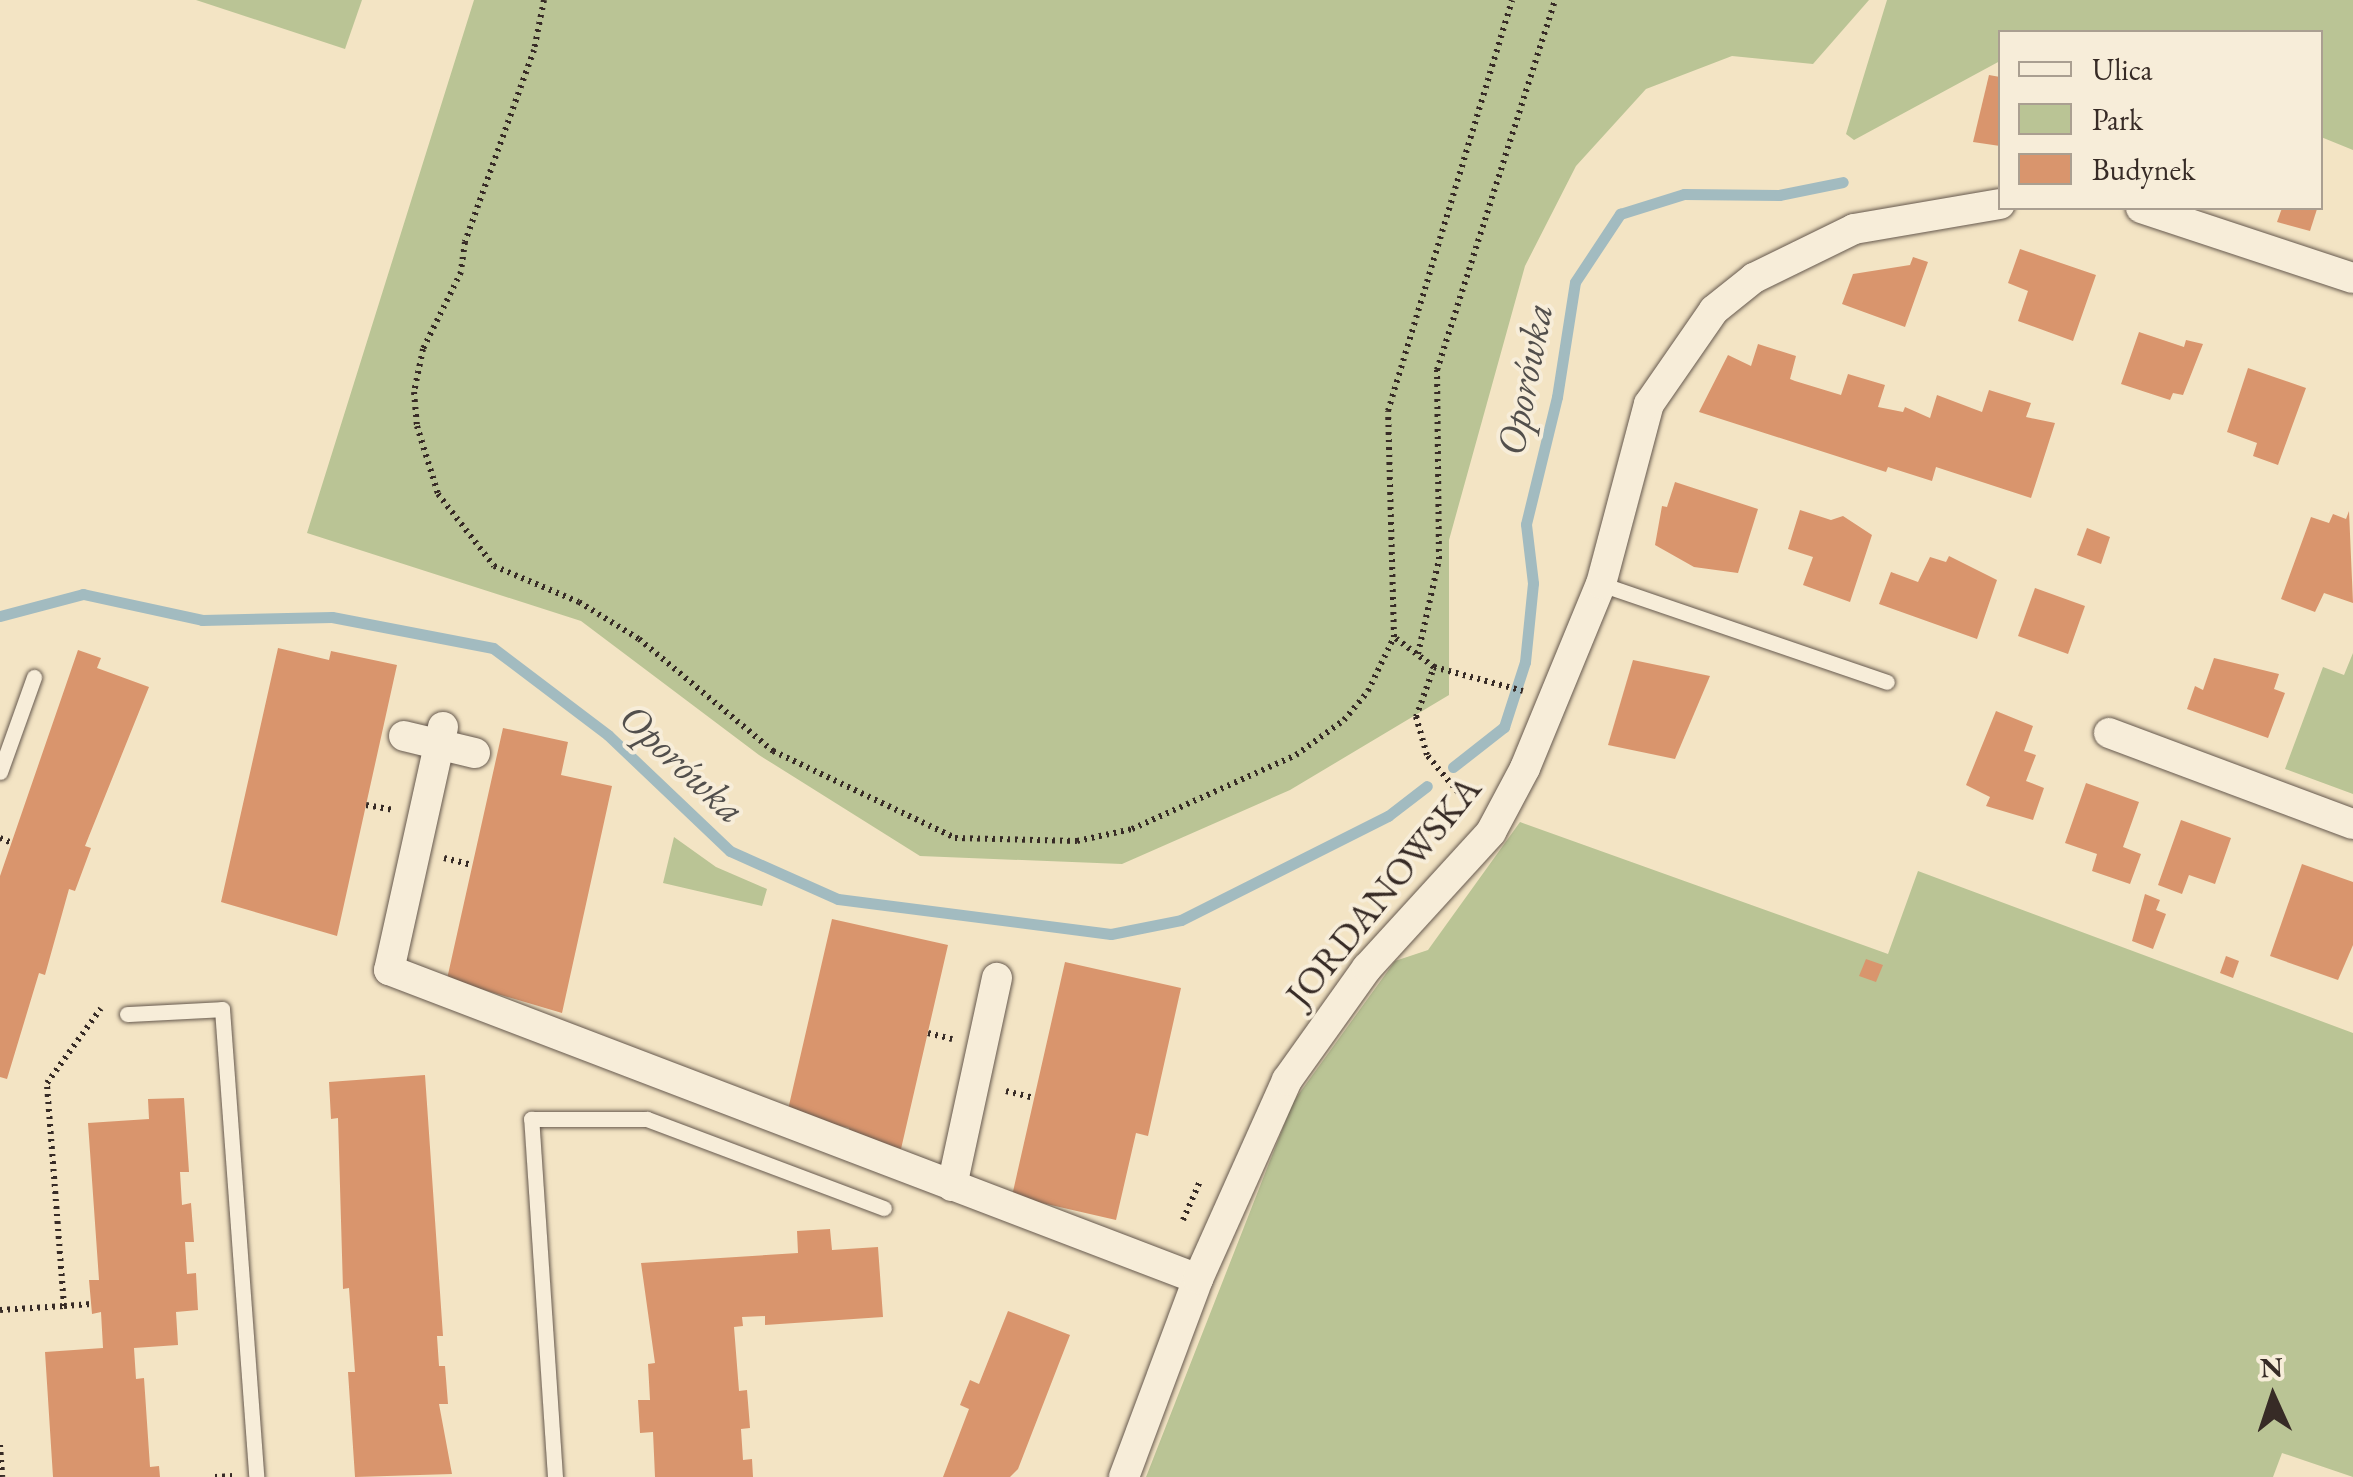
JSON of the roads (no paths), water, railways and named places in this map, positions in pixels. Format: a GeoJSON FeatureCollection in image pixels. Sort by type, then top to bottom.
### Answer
{"type":"FeatureCollection","features":[{"type":"Feature","properties":{"kind":"street","name":"JORDANOWSKA"},"geometry":{"type":"LineString","coordinates":[[1124,1477],[1198,1279],[1287,1080],[1367,968],[1491,832],[1559,700],[1601,584],[1648,404],[1714,310],[1754,278],[1854,229],[1998,204]]}},
{"type":"Feature","properties":{"kind":"street"},"geometry":{"type":"LineString","coordinates":[[2147,210],[2353,278]]}},
{"type":"Feature","properties":{"kind":"street"},"geometry":{"type":"LineString","coordinates":[[2109,733],[2353,824]]}},
{"type":"Feature","properties":{"kind":"street"},"geometry":{"type":"LineString","coordinates":[[404,736],[441,736],[476,753]]}},
{"type":"Feature","properties":{"kind":"street"},"geometry":{"type":"LineString","coordinates":[[441,736],[389,970],[1198,1279]]}},
{"type":"Feature","properties":{"kind":"street"},"geometry":{"type":"LineString","coordinates":[[952,1186],[997,978]]}},
{"type":"Feature","properties":{"kind":"lane"},"geometry":{"type":"LineString","coordinates":[[1601,584],[1887,682]]}},
{"type":"Feature","properties":{"kind":"lane"},"geometry":{"type":"LineString","coordinates":[[0,772],[34,677]]}},
{"type":"Feature","properties":{"kind":"lane"},"geometry":{"type":"LineString","coordinates":[[127,1014],[222,1009],[256,1477]]}},
{"type":"Feature","properties":{"kind":"lane"},"geometry":{"type":"LineString","coordinates":[[554,1477],[531,1119],[647,1119],[884,1208]]}},
{"type":"Feature","properties":{"kind":"waterway","name":"Oporówka"},"geometry":{"type":"LineString","coordinates":[[1453,767],[1504,727],[1525,662],[1533,583],[1526,524],[1557,397],[1575,282],[1620,214],[1684,194],[1779,195],[1843,182]]}},
{"type":"Feature","properties":{"kind":"waterway","name":"Oporówka"},"geometry":{"type":"LineString","coordinates":[[0,616],[83,594],[202,620],[332,617],[493,648],[608,735],[730,851],[838,899],[1111,934],[1181,920],[1388,816],[1427,786]]}}]}
